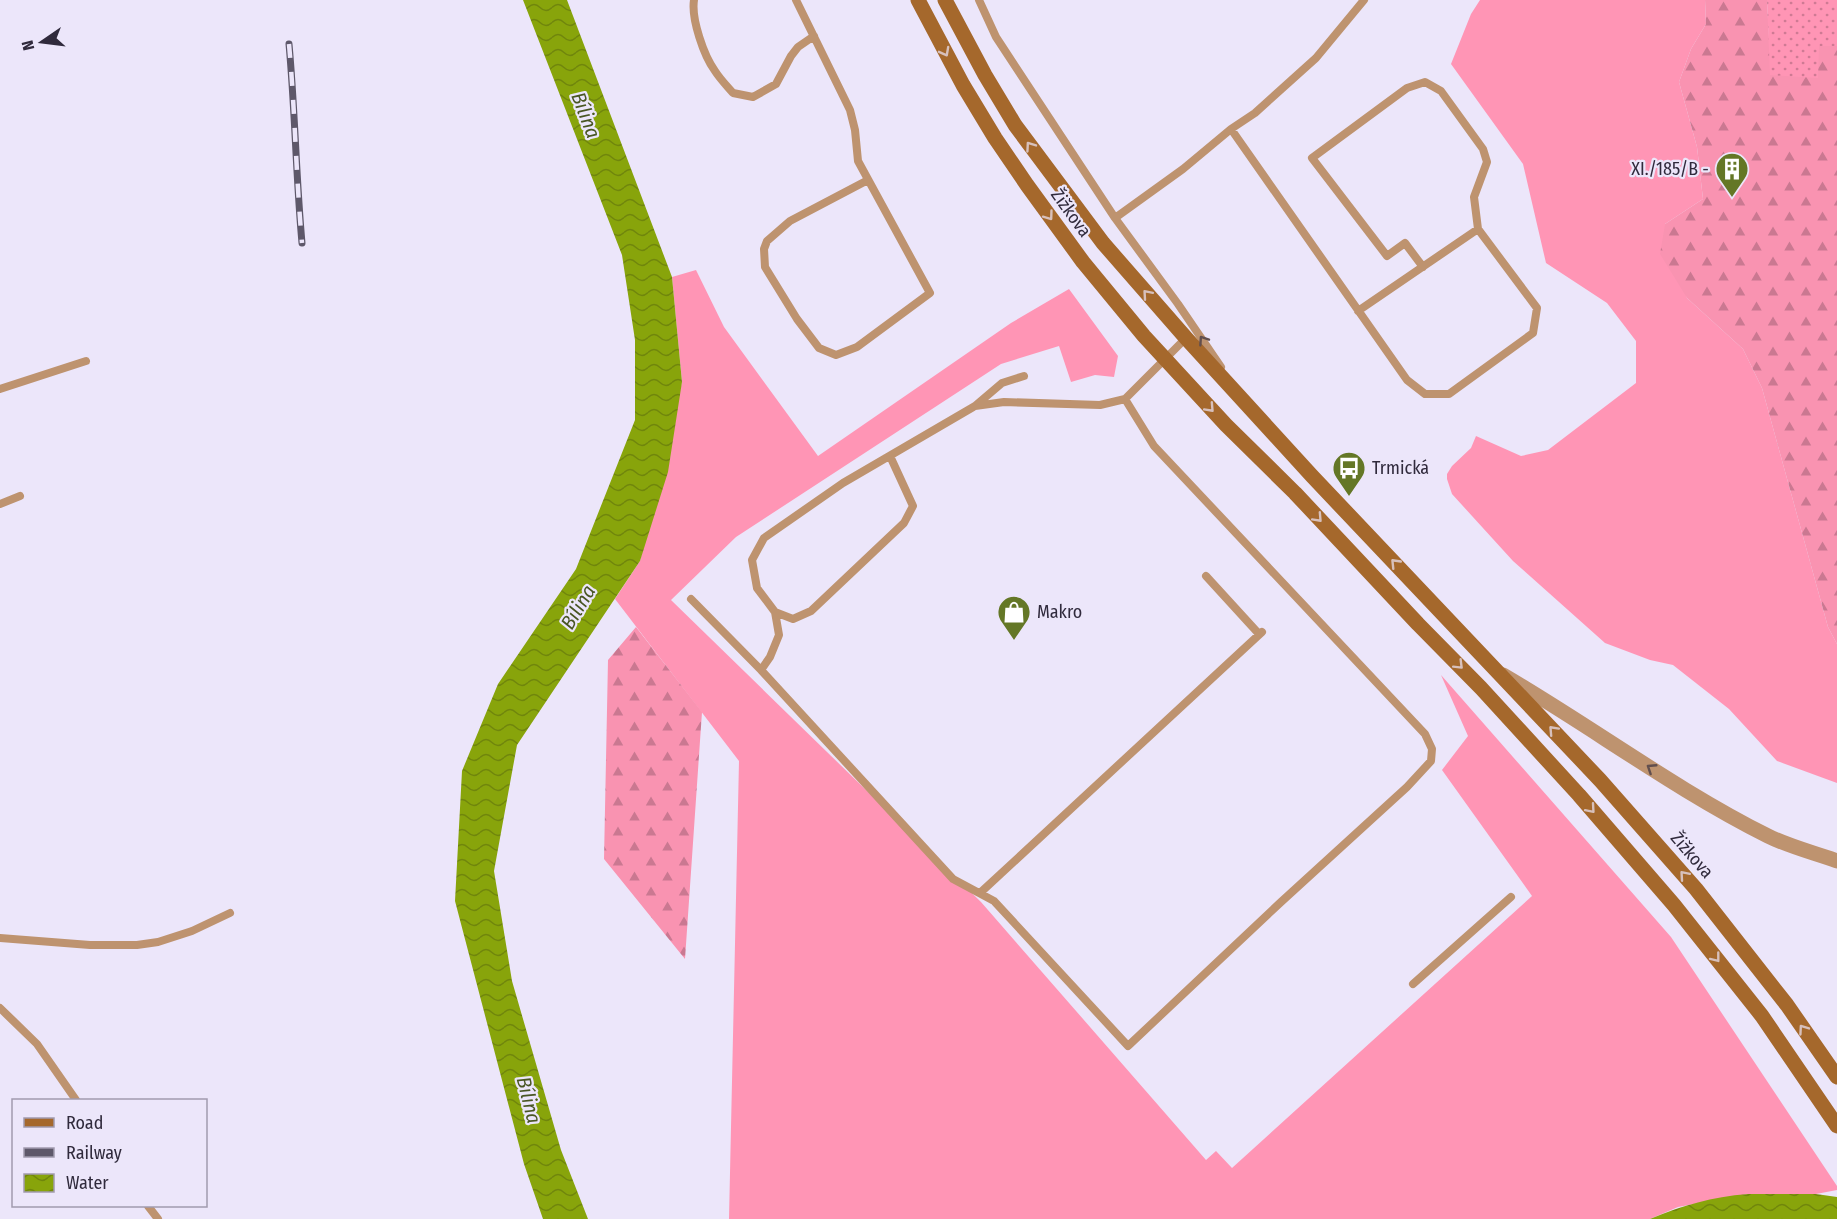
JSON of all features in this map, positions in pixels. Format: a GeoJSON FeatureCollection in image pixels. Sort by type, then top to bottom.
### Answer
{"type":"FeatureCollection","features":[{"type":"Feature","properties":{"kind":"main road","name":"Žižkova"},"geometry":{"type":"LineString","coordinates":[[918,0],[963,85],[995,138],[1083,262],[1165,359],[1226,425],[1295,493],[1481,688],[1593,812],[1674,905],[1762,1016],[1837,1126]]}},
{"type":"Feature","properties":{"kind":"main road","name":"Žižkova"},"geometry":{"type":"LineString","coordinates":[[945,0],[1015,125],[1103,243],[1247,406],[1600,780],[1696,889],[1787,1005],[1837,1077]]}},
{"type":"Feature","properties":{"kind":"street","name":"Žižkova"},"geometry":{"type":"LineString","coordinates":[[1500,673],[1700,799],[1771,837],[1837,861]]}},
{"type":"Feature","properties":{"kind":"lane"},"geometry":{"type":"LineString","coordinates":[[694,0],[693,8],[700,40],[714,70],[733,93],[753,97],[776,84],[798,47],[814,36]]}},
{"type":"Feature","properties":{"kind":"lane"},"geometry":{"type":"LineString","coordinates":[[796,0],[850,110],[855,130],[858,161],[930,293],[857,347],[836,355],[819,348],[797,319],[765,267],[764,249],[767,241],[790,221],[868,180]]}},
{"type":"Feature","properties":{"kind":"lane","name":"Žižkova"},"geometry":{"type":"LineString","coordinates":[[980,0],[996,37],[1114,218],[1178,304],[1247,406]]}},
{"type":"Feature","properties":{"kind":"lane","name":"Žižkova"},"geometry":{"type":"LineString","coordinates":[[1114,218],[1183,169],[1255,113],[1316,58],[1364,0]]}},
{"type":"Feature","properties":{"kind":"lane"},"geometry":{"type":"LineString","coordinates":[[1232,129],[1407,380],[1425,394],[1449,394],[1533,333],[1537,308],[1478,229],[1474,197],[1487,162],[1483,149],[1440,91],[1425,82],[1407,88],[1312,158],[1387,256],[1405,243],[1423,267]]}},
{"type":"Feature","properties":{"kind":"lane"},"geometry":{"type":"LineString","coordinates":[[1358,311],[1478,229]]}},
{"type":"Feature","properties":{"kind":"lane"},"geometry":{"type":"LineString","coordinates":[[975,405],[1004,402],[1100,405],[1125,399],[1186,338]]}},
{"type":"Feature","properties":{"kind":"lane"},"geometry":{"type":"LineString","coordinates":[[0,389],[86,361]]}},
{"type":"Feature","properties":{"kind":"lane"},"geometry":{"type":"LineString","coordinates":[[761,670],[770,657],[779,635],[775,612],[757,588],[752,560],[765,538],[843,483],[975,405],[1002,383],[1024,376]]}},
{"type":"Feature","properties":{"kind":"lane"},"geometry":{"type":"LineString","coordinates":[[691,599],[761,670],[953,879],[994,901],[1128,1046],[1407,787],[1431,761],[1432,749],[1425,734],[1154,446],[1125,399]]}},
{"type":"Feature","properties":{"kind":"lane"},"geometry":{"type":"LineString","coordinates":[[775,612],[793,619],[811,611],[904,524],[913,506],[890,456]]}},
{"type":"Feature","properties":{"kind":"lane"},"geometry":{"type":"LineString","coordinates":[[0,504],[20,496]]}},
{"type":"Feature","properties":{"kind":"lane"},"geometry":{"type":"LineString","coordinates":[[980,894],[1260,633],[1206,576]]}},
{"type":"Feature","properties":{"kind":"lane"},"geometry":{"type":"LineString","coordinates":[[1413,984],[1511,897]]}},
{"type":"Feature","properties":{"kind":"lane"},"geometry":{"type":"LineString","coordinates":[[0,938],[90,945],[137,945],[158,942],[192,931],[230,913]]}},
{"type":"Feature","properties":{"kind":"lane"},"geometry":{"type":"LineString","coordinates":[[0,1008],[38,1044],[75,1099]]}},
{"type":"Feature","properties":{"kind":"lane"},"geometry":{"type":"LineString","coordinates":[[149,1207],[158,1219]]}},
{"type":"Feature","properties":{"kind":"shaded area"},"geometry":{"type":"Polygon","coordinates":[[[1480,0],[1705,0],[1706,24],[1691,49],[1679,82],[1697,147],[1703,199],[1665,224],[1687,298],[1743,349],[1762,388],[1828,627],[1837,644],[1837,783],[1777,761],[1729,709],[1673,665],[1650,660],[1605,643],[1513,561],[1452,494],[1447,474],[1471,448],[1476,436],[1521,456],[1548,450],[1636,383],[1636,341],[1607,303],[1546,263],[1523,164],[1451,64],[1471,14],[1480,0]]]}},
{"type":"Feature","properties":{"kind":"shaded area"},"geometry":{"type":"Polygon","coordinates":[[[1767,0],[1837,0],[1837,46],[1819,46],[1818,78],[1770,75],[1767,0]]]}},
{"type":"Feature","properties":{"kind":"shaded area"},"geometry":{"type":"Polygon","coordinates":[[[696,270],[724,327],[818,456],[1011,323],[1069,289],[1118,356],[1114,377],[1095,375],[1071,382],[1059,346],[1001,364],[736,537],[671,600],[981,902],[1206,1160],[1216,1151],[1232,1168],[1532,896],[1442,770],[1468,736],[1441,675],[1671,937],[1837,1186],[1837,1190],[1816,1194],[1748,1194],[1678,1207],[1650,1219],[729,1219],[739,761],[615,599],[640,561],[682,382],[672,277],[696,270]]]}},
{"type":"Feature","properties":{"kind":"green space"},"geometry":{"type":"Polygon","coordinates":[[[1705,0],[1767,0],[1771,74],[1819,46],[1837,46],[1837,644],[1828,627],[1762,388],[1743,349],[1687,298],[1660,254],[1665,224],[1703,199],[1697,147],[1679,82],[1691,49],[1706,24],[1705,0]]]}},
{"type":"Feature","properties":{"kind":"green space"},"geometry":{"type":"Polygon","coordinates":[[[636,627],[702,712],[685,959],[604,859],[608,660],[636,627]]]}},
{"type":"Feature","properties":{"kind":"water","name":"Bílina"},"geometry":{"type":"Polygon","coordinates":[[[523,0],[567,0],[672,277],[682,382],[668,472],[640,561],[517,745],[494,871],[512,981],[561,1150],[588,1219],[543,1219],[524,1164],[455,901],[462,771],[498,684],[576,569],[635,420],[635,340],[622,255],[523,0]]]}},
{"type":"Feature","properties":{"kind":"water"},"geometry":{"type":"Polygon","coordinates":[[[1748,1194],[1816,1194],[1837,1197],[1837,1219],[1650,1219],[1698,1202],[1748,1194]]]}},
{"type":"Feature","properties":{"kind":"railway"},"geometry":{"type":"LineString","coordinates":[[289,44],[302,243]]}},
{"type":"Feature","properties":{"kind":"place","name":"XI./185/B -"},"geometry":{"type":"Point","coordinates":[1732,198]}},
{"type":"Feature","properties":{"kind":"place","name":"Trmická"},"geometry":{"type":"Point","coordinates":[1349,497]}},
{"type":"Feature","properties":{"kind":"place","name":"Makro"},"geometry":{"type":"Point","coordinates":[1014,641]}}]}
